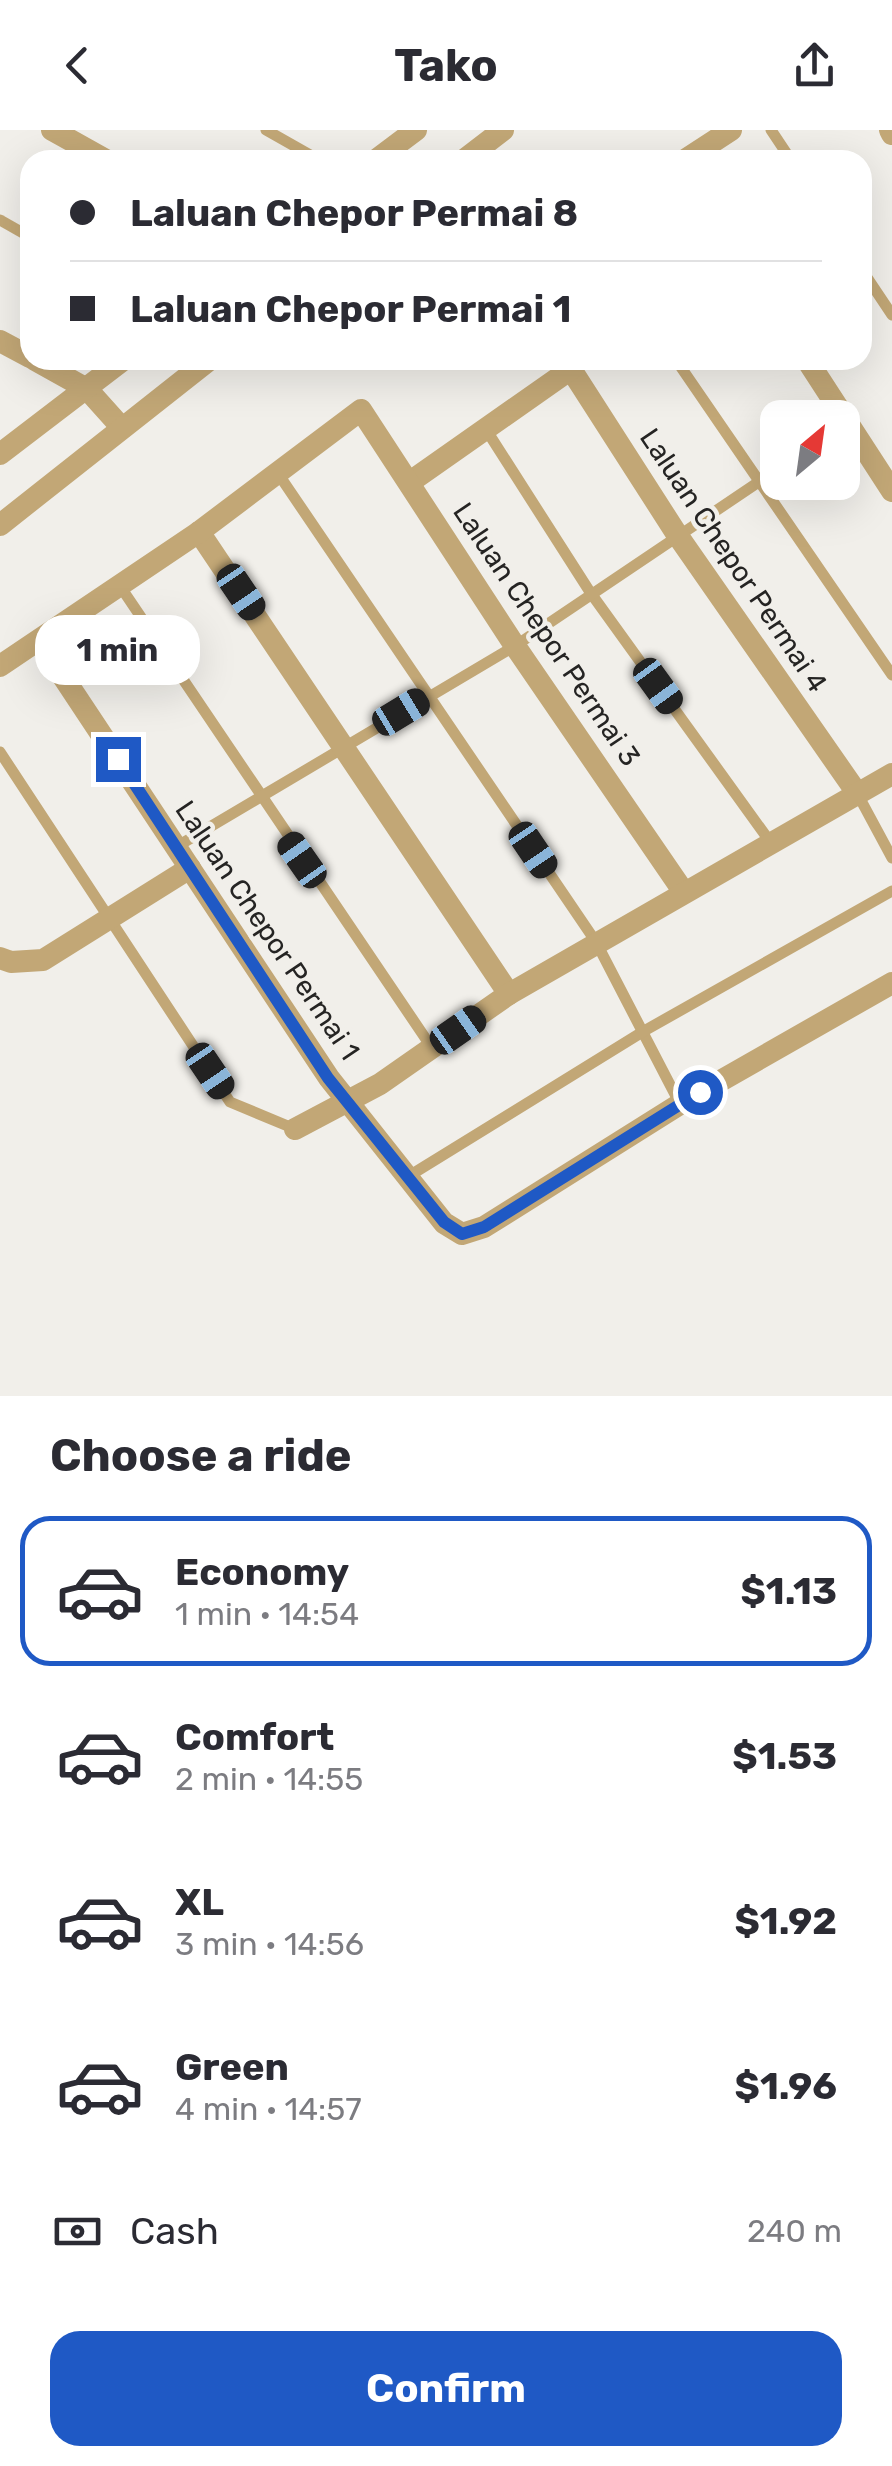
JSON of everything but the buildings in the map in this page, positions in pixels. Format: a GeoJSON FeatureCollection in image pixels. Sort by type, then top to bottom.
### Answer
{"type":"FeatureCollection","features":[{"type":"Feature","properties":{"kind":"street"},"geometry":{"type":"LineString","coordinates":[[52,130],[88,150]]}},
{"type":"Feature","properties":{"kind":"street"},"geometry":{"type":"LineString","coordinates":[[389,150],[416,130]]}},
{"type":"Feature","properties":{"kind":"street"},"geometry":{"type":"LineString","coordinates":[[477,150],[503,130]]}},
{"type":"Feature","properties":{"kind":"street"},"geometry":{"type":"LineString","coordinates":[[700,150],[731,130]]}},
{"type":"Feature","properties":{"kind":"street"},"geometry":{"type":"LineString","coordinates":[[52,370],[87,390],[122,428]]}},
{"type":"Feature","properties":{"kind":"street"},"geometry":{"type":"LineString","coordinates":[[0,454],[111,370]]}},
{"type":"Feature","properties":{"kind":"street"},"geometry":{"type":"LineString","coordinates":[[0,524],[195,370]]}},
{"type":"Feature","properties":{"kind":"street"},"geometry":{"type":"LineString","coordinates":[[410,482],[487,431],[561,370]]}},
{"type":"Feature","properties":{"kind":"street","name":"Laluan Chepor Permai 4"},"geometry":{"type":"LineString","coordinates":[[572,370],[678,536],[856,793]]}},
{"type":"Feature","properties":{"kind":"street"},"geometry":{"type":"LineString","coordinates":[[813,370],[830,400]]}},
{"type":"Feature","properties":{"kind":"street","name":"Laluan Chepor Permai 3"},"geometry":{"type":"LineString","coordinates":[[277,472],[362,410],[515,646],[684,891]]}},
{"type":"Feature","properties":{"kind":"street"},"geometry":{"type":"LineString","coordinates":[[860,446],[892,491]]}},
{"type":"Feature","properties":{"kind":"street"},"geometry":{"type":"LineString","coordinates":[[0,666],[199,532],[277,472]]}},
{"type":"Feature","properties":{"kind":"street"},"geometry":{"type":"LineString","coordinates":[[199,532],[346,745],[509,994]]}},
{"type":"Feature","properties":{"kind":"street","name":"Laluan Chepor Permai 1"},"geometry":{"type":"LineString","coordinates":[[40,642],[328,1078],[444,1222],[462,1234],[484,1227],[680,1104]]}},
{"type":"Feature","properties":{"kind":"street"},"geometry":{"type":"LineString","coordinates":[[294,1129],[432,1048],[509,994],[596,942],[892,774]]}},
{"type":"Feature","properties":{"kind":"street"},"geometry":{"type":"LineString","coordinates":[[0,958],[10,962],[43,960],[190,868]]}},
{"type":"Feature","properties":{"kind":"street"},"geometry":{"type":"LineString","coordinates":[[680,1104],[892,983]]}},
{"type":"Feature","properties":{"kind":"lane"},"geometry":{"type":"LineString","coordinates":[[266,130],[301,150]]}},
{"type":"Feature","properties":{"kind":"lane"},"geometry":{"type":"LineString","coordinates":[[872,285],[892,315]]}},
{"type":"Feature","properties":{"kind":"lane"},"geometry":{"type":"LineString","coordinates":[[683,370],[892,675]]}},
{"type":"Feature","properties":{"kind":"lane"},"geometry":{"type":"LineString","coordinates":[[487,431],[590,592],[771,843]]}},
{"type":"Feature","properties":{"kind":"lane"},"geometry":{"type":"LineString","coordinates":[[277,472],[596,942],[680,1104]]}},
{"type":"Feature","properties":{"kind":"lane"},"geometry":{"type":"LineString","coordinates":[[176,847],[515,646],[758,482]]}},
{"type":"Feature","properties":{"kind":"lane"},"geometry":{"type":"LineString","coordinates":[[120,586],[432,1048]]}},
{"type":"Feature","properties":{"kind":"lane"},"geometry":{"type":"LineString","coordinates":[[0,752],[230,1102],[294,1129]]}},
{"type":"Feature","properties":{"kind":"lane"},"geometry":{"type":"LineString","coordinates":[[856,793],[892,858]]}},
{"type":"Feature","properties":{"kind":"lane"},"geometry":{"type":"LineString","coordinates":[[409,1176],[644,1031],[892,891]]}},
{"type":"Feature","properties":{"kind":"route"},"geometry":{"type":"LineString","coordinates":[[118,759],[328,1078],[444,1222],[462,1234],[484,1227],[700,1092]]}}]}
